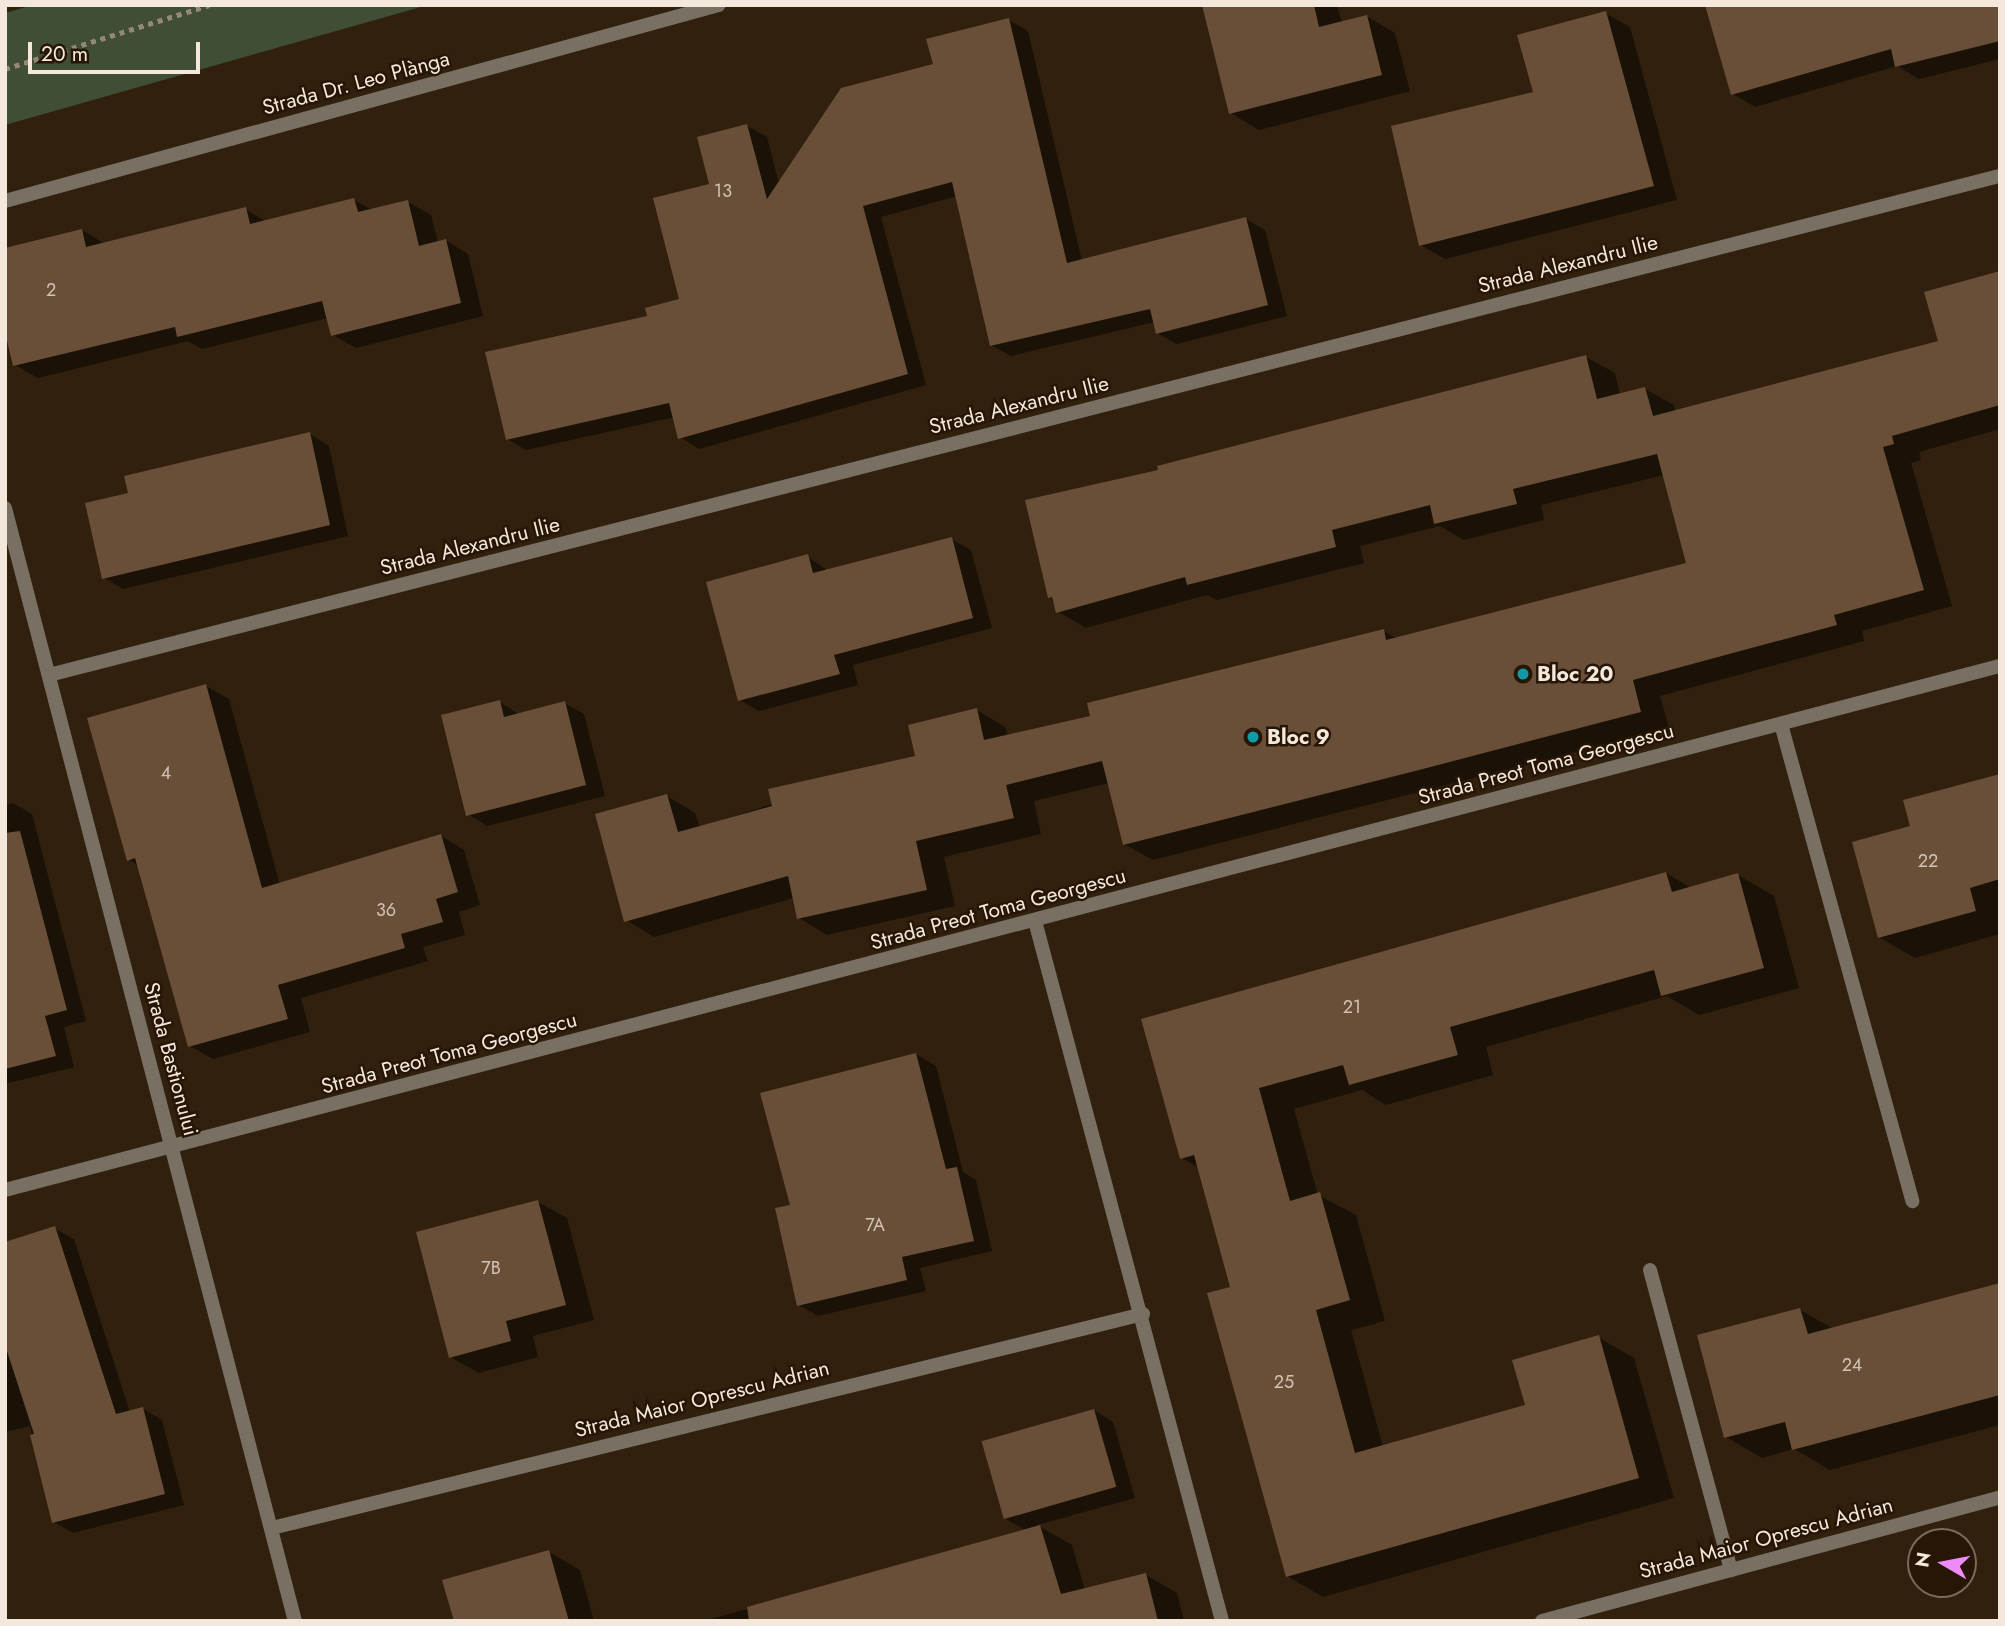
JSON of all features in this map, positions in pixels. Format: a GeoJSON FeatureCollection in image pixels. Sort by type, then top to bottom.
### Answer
{"type":"FeatureCollection","features":[{"type":"Feature","properties":{"kind":"street","name":"Strada Dr. Leo Plànga"},"geometry":{"type":"LineString","coordinates":[[5,201],[719,5]]}},
{"type":"Feature","properties":{"kind":"street","name":"Strada Alexandru Ilie"},"geometry":{"type":"LineString","coordinates":[[48,675],[2000,176]]}},
{"type":"Feature","properties":{"kind":"street","name":"Strada Bastionului"},"geometry":{"type":"LineString","coordinates":[[5,508],[295,1621]]}},
{"type":"Feature","properties":{"kind":"street","name":"Strada Preot Toma Georgescu"},"geometry":{"type":"LineString","coordinates":[[5,1190],[2000,666]]}},
{"type":"Feature","properties":{"kind":"street"},"geometry":{"type":"LineString","coordinates":[[1781,724],[1912,1201]]}},
{"type":"Feature","properties":{"kind":"street"},"geometry":{"type":"LineString","coordinates":[[1035,921],[1143,1314],[1222,1621]]}},
{"type":"Feature","properties":{"kind":"street"},"geometry":{"type":"LineString","coordinates":[[1650,1269],[1731,1570]]}},
{"type":"Feature","properties":{"kind":"street","name":"Strada Maior Oprescu Adrian"},"geometry":{"type":"LineString","coordinates":[[272,1528],[1143,1314]]}},
{"type":"Feature","properties":{"kind":"street","name":"Strada Maior Oprescu Adrian"},"geometry":{"type":"LineString","coordinates":[[1542,1621],[2000,1497]]}},
{"type":"Feature","properties":{"kind":"path"},"geometry":{"type":"LineString","coordinates":[[5,69],[209,5]]}},
{"type":"Feature","properties":{"kind":"green space"},"geometry":{"type":"Polygon","coordinates":[[[33,5],[428,5],[5,125],[5,13],[33,5]]]}},
{"type":"Feature","properties":{"kind":"building"},"geometry":{"type":"Polygon","coordinates":[[[1202,5],[1314,5],[1319,27],[1367,15],[1382,75],[1229,114],[1202,5]]]}},
{"type":"Feature","properties":{"kind":"building"},"geometry":{"type":"Polygon","coordinates":[[[1705,5],[2000,5],[2000,41],[1895,67],[1891,49],[1731,95],[1705,5]]]}},
{"type":"Feature","properties":{"kind":"building"},"geometry":{"type":"Polygon","coordinates":[[[1606,11],[1654,186],[1419,246],[1391,126],[1533,92],[1517,35],[1606,11]]]}},
{"type":"Feature","properties":{"kind":"building"},"geometry":{"type":"Polygon","coordinates":[[[1009,18],[1067,263],[1246,217],[1268,305],[1156,334],[1150,309],[990,346],[952,182],[863,206],[908,374],[678,439],[669,403],[506,440],[485,352],[647,316],[645,308],[679,299],[653,198],[709,184],[697,137],[747,124],[767,199],[841,88],[933,64],[926,39],[1009,18]]]}},
{"type":"Feature","properties":{"kind":"building"},"geometry":{"type":"Polygon","coordinates":[[[354,198],[358,212],[408,200],[419,246],[446,239],[461,303],[331,336],[322,301],[177,337],[175,327],[13,366],[5,332],[5,248],[82,229],[86,247],[246,207],[250,224],[354,198]]]}},
{"type":"Feature","properties":{"kind":"building"},"geometry":{"type":"Polygon","coordinates":[[[2000,271],[2000,405],[1892,436],[1894,444],[1883,447],[1924,590],[1834,615],[1837,625],[1633,680],[1641,712],[1419,770],[1123,845],[1102,761],[1006,785],[1014,818],[916,841],[927,890],[797,919],[788,876],[624,922],[595,814],[667,794],[678,832],[772,806],[768,789],[915,756],[908,725],[977,708],[984,740],[1090,716],[1087,703],[1384,629],[1386,640],[1686,563],[1657,454],[1513,489],[1517,504],[1434,524],[1430,505],[1332,530],[1336,547],[1187,585],[1185,577],[1056,613],[1052,597],[1048,598],[1025,500],[1158,470],[1157,466],[1586,355],[1597,399],[1645,387],[1653,416],[1938,341],[1924,292],[2000,271]]]}},
{"type":"Feature","properties":{"kind":"building"},"geometry":{"type":"Polygon","coordinates":[[[310,432],[330,525],[102,579],[85,503],[128,493],[124,476],[310,432]]]}},
{"type":"Feature","properties":{"kind":"building"},"geometry":{"type":"Polygon","coordinates":[[[952,537],[973,618],[834,655],[840,674],[738,701],[706,582],[808,554],[813,573],[952,537]]]}},
{"type":"Feature","properties":{"kind":"building"},"geometry":{"type":"Polygon","coordinates":[[[206,684],[262,888],[441,834],[458,892],[436,899],[443,922],[401,934],[405,948],[278,985],[288,1019],[188,1047],[135,858],[127,861],[87,718],[206,684]]]}},
{"type":"Feature","properties":{"kind":"building"},"geometry":{"type":"Polygon","coordinates":[[[500,700],[504,717],[565,701],[586,785],[466,816],[441,715],[500,700]]]}},
{"type":"Feature","properties":{"kind":"building"},"geometry":{"type":"Polygon","coordinates":[[[2000,774],[2000,879],[1970,888],[1976,911],[1878,938],[1852,842],[1910,826],[1903,800],[2000,774]]]}},
{"type":"Feature","properties":{"kind":"building"},"geometry":{"type":"Polygon","coordinates":[[[20,831],[67,1010],[45,1016],[56,1056],[5,1069],[5,833],[20,831]]]}},
{"type":"Feature","properties":{"kind":"building"},"geometry":{"type":"Polygon","coordinates":[[[1666,872],[1672,892],[1738,873],[1764,968],[1661,996],[1654,970],[1450,1027],[1458,1055],[1349,1085],[1343,1065],[1259,1088],[1290,1201],[1320,1192],[1350,1300],[1316,1310],[1355,1453],[1525,1405],[1512,1360],[1599,1335],[1639,1478],[1286,1577],[1207,1293],[1230,1287],[1194,1155],[1180,1159],[1141,1019],[1666,872]]]}},
{"type":"Feature","properties":{"kind":"building"},"geometry":{"type":"Polygon","coordinates":[[[916,1053],[946,1169],[957,1167],[974,1241],[902,1257],[907,1280],[797,1306],[775,1208],[790,1205],[760,1093],[916,1053]]]}},
{"type":"Feature","properties":{"kind":"building"},"geometry":{"type":"Polygon","coordinates":[[[538,1200],[566,1305],[506,1321],[511,1341],[449,1358],[416,1232],[538,1200]]]}},
{"type":"Feature","properties":{"kind":"building"},"geometry":{"type":"Polygon","coordinates":[[[55,1226],[116,1414],[143,1407],[165,1494],[52,1523],[30,1435],[34,1434],[5,1345],[5,1242],[55,1226]]]}},
{"type":"Feature","properties":{"kind":"building"},"geometry":{"type":"Polygon","coordinates":[[[2000,1283],[2000,1395],[1792,1450],[1785,1422],[1724,1438],[1697,1335],[1800,1308],[1808,1334],[2000,1283]]]}},
{"type":"Feature","properties":{"kind":"building"},"geometry":{"type":"Polygon","coordinates":[[[1094,1409],[1116,1487],[1004,1519],[982,1441],[1094,1409]]]}},
{"type":"Feature","properties":{"kind":"building"},"geometry":{"type":"Polygon","coordinates":[[[1040,1525],[1061,1594],[1146,1573],[1158,1621],[749,1621],[747,1607],[1040,1525]]]}},
{"type":"Feature","properties":{"kind":"building"},"geometry":{"type":"Polygon","coordinates":[[[549,1550],[569,1621],[454,1621],[442,1580],[549,1550]]]}},
{"type":"Feature","properties":{"kind":"place","name":"Bloc 20"},"geometry":{"type":"Point","coordinates":[1523,674]}},
{"type":"Feature","properties":{"kind":"place","name":"Bloc 9"},"geometry":{"type":"Point","coordinates":[1253,737]}}]}
